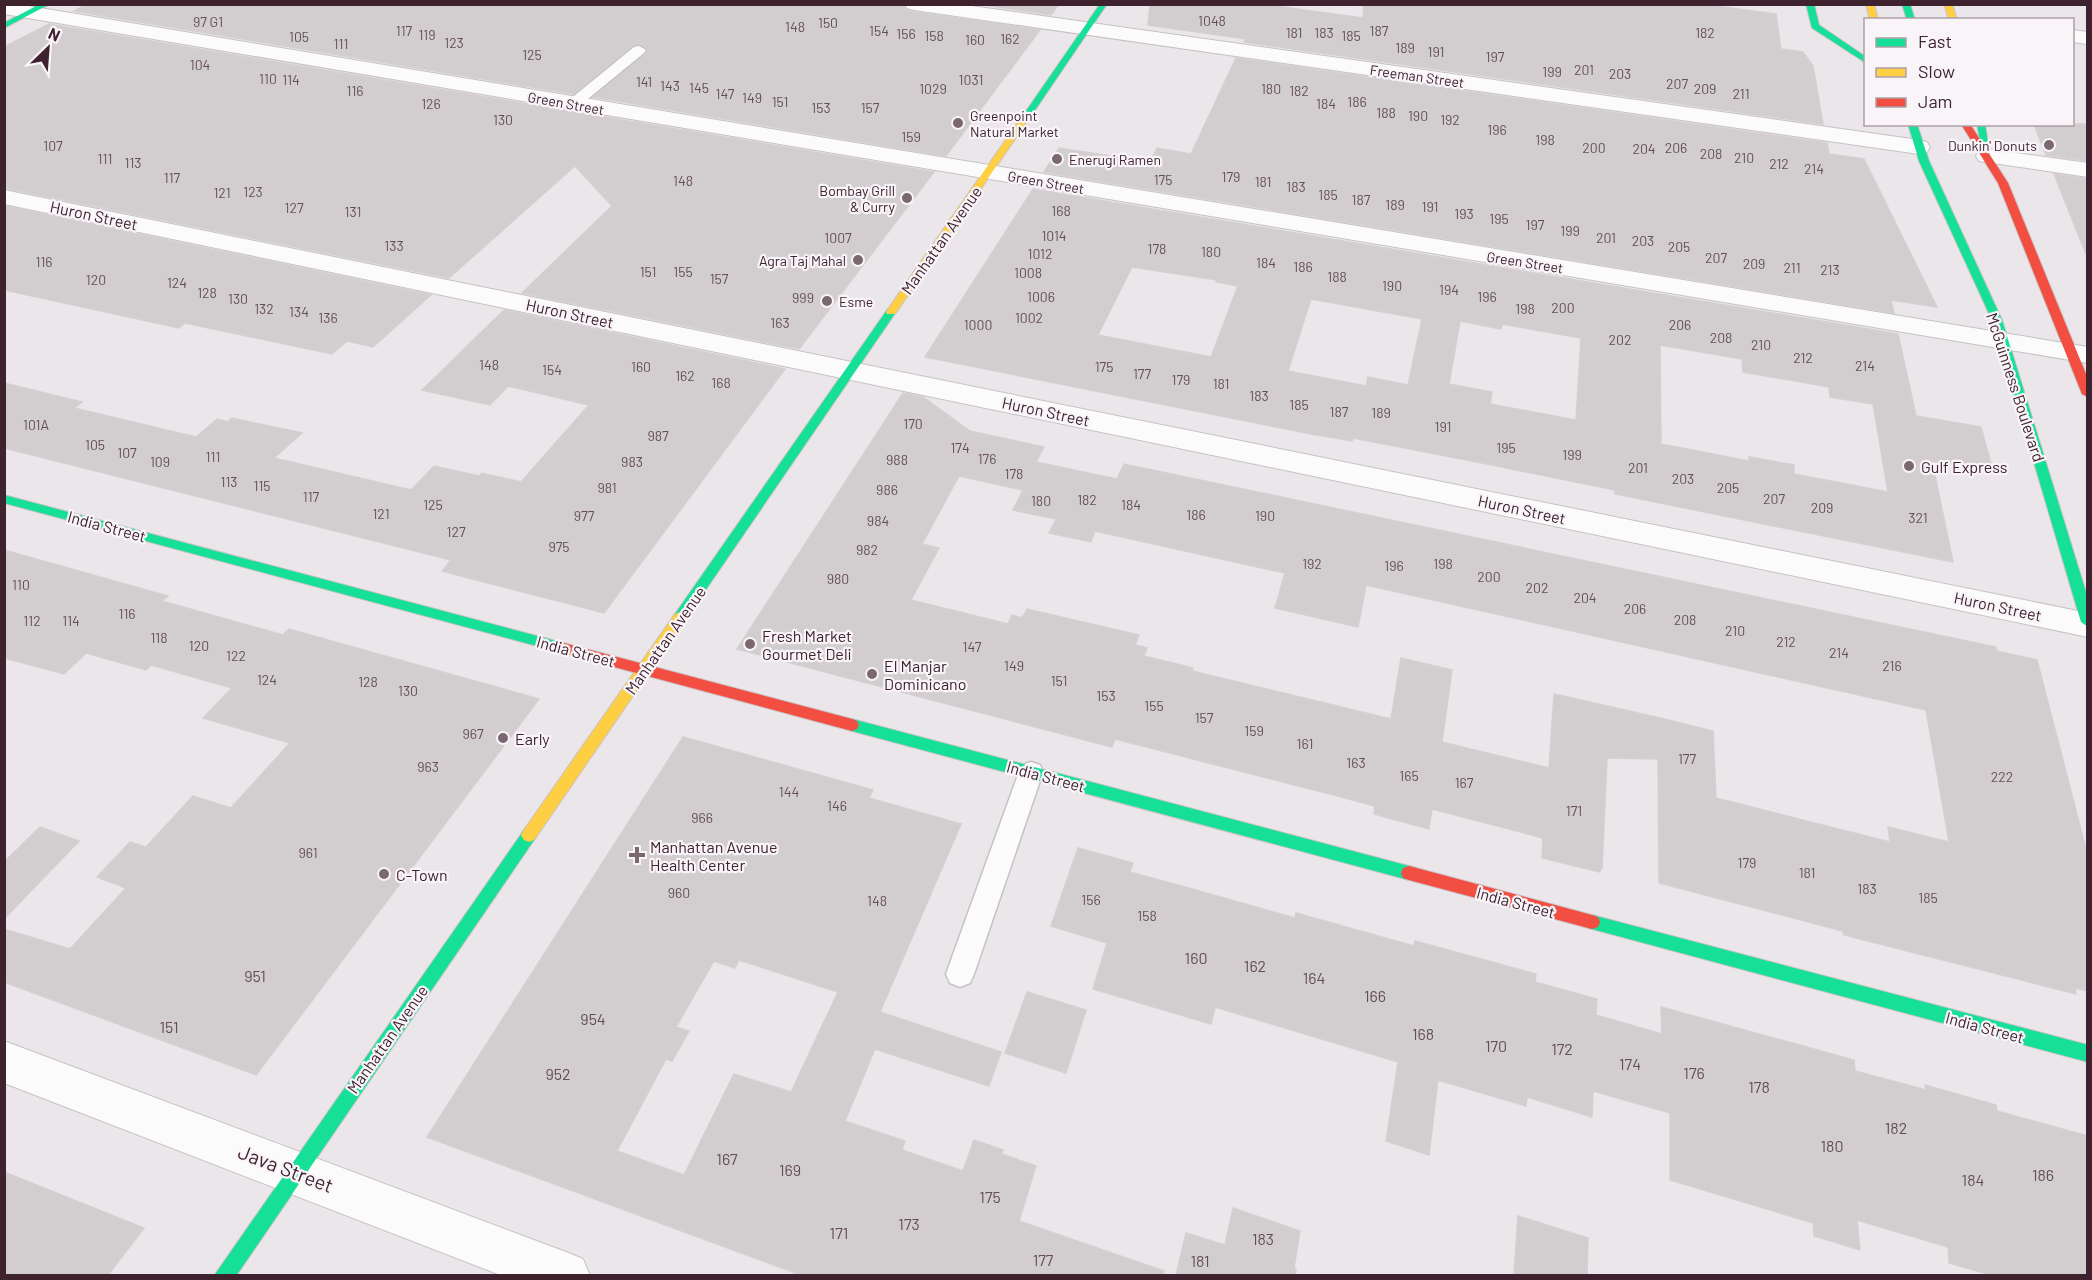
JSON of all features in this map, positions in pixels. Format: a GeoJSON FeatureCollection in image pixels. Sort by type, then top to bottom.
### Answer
{"type":"FeatureCollection","features":[{"type":"Feature","properties":{"kind":"street","name":"Freeman Street"},"geometry":{"type":"LineString","coordinates":[[914,4],[1919,147]]}},
{"type":"Feature","properties":{"kind":"street","name":"Manhattan Avenue"},"geometry":{"type":"LineString","coordinates":[[224,1275],[1104,4]]}},
{"type":"Feature","properties":{"kind":"street"},"geometry":{"type":"LineString","coordinates":[[1808,5],[1815,26],[1821,32],[1864,61]]}},
{"type":"Feature","properties":{"kind":"street","name":"Green Street"},"geometry":{"type":"LineString","coordinates":[[4,8],[39,8],[573,104],[2080,354]]}},
{"type":"Feature","properties":{"kind":"street"},"geometry":{"type":"LineString","coordinates":[[4,26],[39,8]]}},
{"type":"Feature","properties":{"kind":"street","name":"McGuinness Boulevard"},"geometry":{"type":"LineString","coordinates":[[1913,126],[1919,147],[1997,320],[2088,623]]}},
{"type":"Feature","properties":{"kind":"street"},"geometry":{"type":"LineString","coordinates":[[1966,126],[2003,183],[2080,354],[2088,394]]}},
{"type":"Feature","properties":{"kind":"street"},"geometry":{"type":"LineString","coordinates":[[1981,126],[1987,156]]}},
{"type":"Feature","properties":{"kind":"street"},"geometry":{"type":"LineString","coordinates":[[1987,156],[2088,170]]}},
{"type":"Feature","properties":{"kind":"street","name":"Huron Street"},"geometry":{"type":"LineString","coordinates":[[4,197],[2088,623]]}},
{"type":"Feature","properties":{"kind":"street","name":"India Street"},"geometry":{"type":"LineString","coordinates":[[4,499],[2088,1054]]}},
{"type":"Feature","properties":{"kind":"street","name":"Java Street"},"geometry":{"type":"LineString","coordinates":[[4,1062],[566,1275]]}},
{"type":"Feature","properties":{"kind":"lane"},"geometry":{"type":"LineString","coordinates":[[573,104],[639,50]]}},
{"type":"Feature","properties":{"kind":"lane"},"geometry":{"type":"LineString","coordinates":[[960,974],[1031,772]]}},
{"type":"Feature","properties":{"kind":"building"},"geometry":{"type":"Polygon","coordinates":[[[87,4],[903,4],[906,10],[914,12],[1040,30],[946,156],[593,97],[646,54],[648,49],[640,44],[633,45],[573,94],[74,11],[87,4]]]}},
{"type":"Feature","properties":{"kind":"building"},"geometry":{"type":"Polygon","coordinates":[[[977,4],[1059,4],[1051,15],[977,4]]]}},
{"type":"Feature","properties":{"kind":"building"},"geometry":{"type":"Polygon","coordinates":[[[1150,4],[1261,4],[1363,18],[1364,4],[1700,4],[1776,14],[1781,49],[1803,52],[1813,66],[1823,124],[1244,42],[1246,39],[1148,25],[1150,4]]]}},
{"type":"Feature","properties":{"kind":"building"},"geometry":{"type":"Polygon","coordinates":[[[49,24],[934,172],[799,349],[522,293],[612,206],[575,166],[449,278],[4,188],[4,47],[49,24]]]}},
{"type":"Feature","properties":{"kind":"building"},"geometry":{"type":"Polygon","coordinates":[[[1236,58],[1827,143],[1829,154],[1864,159],[1937,307],[1891,300],[1894,313],[1044,172],[1059,148],[1150,162],[1157,148],[1191,154],[1236,58]]]}},
{"type":"Feature","properties":{"kind":"building"},"geometry":{"type":"Polygon","coordinates":[[[2088,124],[2088,161],[2046,155],[2035,126],[2088,124]]]}},
{"type":"Feature","properties":{"kind":"building"},"geometry":{"type":"Polygon","coordinates":[[[2054,174],[2088,179],[2088,253],[2086,254],[2054,174]]]}},
{"type":"Feature","properties":{"kind":"building"},"geometry":{"type":"Polygon","coordinates":[[[1033,189],[1898,334],[1916,416],[1981,427],[1993,471],[1932,461],[1953,562],[1615,494],[1615,490],[1482,463],[1353,438],[1352,441],[1311,434],[925,357],[1033,189]],[[1132,267],[1098,335],[1211,357],[1238,286],[1216,282],[1217,280],[1132,267]],[[1311,299],[1288,371],[1366,386],[1368,377],[1408,385],[1422,319],[1311,299]],[[1460,321],[1449,384],[1492,392],[1490,404],[1576,420],[1581,338],[1502,324],[1501,329],[1460,321]],[[1660,345],[1661,444],[1749,461],[1749,457],[1794,465],[1794,474],[1888,492],[1873,404],[1830,397],[1829,387],[1743,372],[1742,359],[1660,345]]]}},
{"type":"Feature","properties":{"kind":"building"},"geometry":{"type":"Polygon","coordinates":[[[4,206],[431,295],[373,347],[347,341],[332,354],[185,323],[179,328],[4,290],[4,206]]]}},
{"type":"Feature","properties":{"kind":"building"},"geometry":{"type":"Polygon","coordinates":[[[504,310],[785,369],[604,613],[442,571],[451,560],[4,448],[4,383],[82,402],[74,408],[196,437],[217,419],[228,422],[232,418],[302,433],[274,458],[411,490],[434,466],[521,482],[589,405],[508,386],[490,405],[422,390],[504,310]]]}},
{"type":"Feature","properties":{"kind":"building"},"geometry":{"type":"Polygon","coordinates":[[[903,393],[923,397],[970,431],[1044,447],[1036,462],[1117,479],[1124,464],[1996,647],[1996,651],[2037,660],[2088,857],[2088,991],[2075,988],[2076,994],[1844,935],[1843,931],[1659,883],[1658,759],[1607,758],[1602,869],[1600,868],[1600,872],[1542,858],[1543,838],[1432,809],[1429,829],[1374,814],[1375,806],[1322,792],[1115,739],[1112,747],[737,649],[903,393]],[[959,476],[922,544],[939,548],[911,600],[1008,624],[1012,615],[1022,618],[1027,609],[1139,635],[1135,645],[1147,648],[1144,656],[1193,668],[1192,671],[1391,719],[1401,658],[1452,670],[1442,742],[1549,768],[1554,694],[1660,718],[1713,731],[1716,798],[1890,842],[1888,827],[1949,842],[1926,710],[1366,585],[1358,627],[1275,608],[1285,573],[1095,531],[1091,542],[1049,533],[1056,519],[1013,510],[1023,490],[959,476]]]}},
{"type":"Feature","properties":{"kind":"building"},"geometry":{"type":"Polygon","coordinates":[[[4,550],[168,596],[162,601],[283,635],[289,629],[539,699],[256,1075],[4,982],[4,929],[70,949],[126,888],[97,877],[130,842],[146,847],[193,796],[231,808],[290,743],[203,718],[232,688],[151,665],[146,670],[86,653],[64,674],[4,658],[4,550]]]}},
{"type":"Feature","properties":{"kind":"building"},"geometry":{"type":"Polygon","coordinates":[[[683,737],[873,790],[869,798],[961,824],[880,1012],[1001,1052],[989,1086],[875,1049],[845,1121],[905,1141],[902,1150],[963,1171],[974,1140],[1003,1150],[1002,1154],[1036,1166],[1019,1221],[1164,1271],[1163,1275],[801,1275],[427,1137],[683,737]],[[739,960],[735,968],[714,961],[676,1027],[689,1031],[672,1061],[666,1059],[617,1151],[684,1175],[734,1074],[791,1092],[838,992],[739,960]]]}},
{"type":"Feature","properties":{"kind":"building"},"geometry":{"type":"Polygon","coordinates":[[[40,827],[79,841],[4,919],[4,862],[40,827]]]}},
{"type":"Feature","properties":{"kind":"building"},"geometry":{"type":"Polygon","coordinates":[[[1078,848],[1133,863],[1130,872],[1295,918],[1296,913],[1414,946],[1415,941],[1536,974],[1535,982],[1597,999],[1596,1015],[1662,1034],[1661,1007],[1854,1060],[1855,1071],[1926,1090],[1925,1085],[1996,1105],[1997,1111],[2088,1136],[2088,1275],[1991,1275],[1949,1263],[1948,1247],[1857,1220],[1860,1250],[1814,1236],[1813,1223],[1670,1180],[1670,1113],[1593,1091],[1592,1117],[1527,1097],[1526,1106],[1438,1080],[1429,1155],[1386,1141],[1398,1062],[1215,1007],[1211,1024],[1093,989],[1107,943],[1051,926],[1078,848]]]}},
{"type":"Feature","properties":{"kind":"building"},"geometry":{"type":"Polygon","coordinates":[[[1027,992],[1086,1010],[1066,1073],[1005,1053],[1027,992]]]}},
{"type":"Feature","properties":{"kind":"building"},"geometry":{"type":"Polygon","coordinates":[[[4,1172],[144,1228],[108,1275],[4,1275],[4,1172]]]}},
{"type":"Feature","properties":{"kind":"building"},"geometry":{"type":"Polygon","coordinates":[[[1233,1208],[1300,1231],[1295,1275],[1176,1275],[1186,1233],[1225,1245],[1233,1208]]]}},
{"type":"Feature","properties":{"kind":"building"},"geometry":{"type":"Polygon","coordinates":[[[1518,1216],[1588,1238],[1587,1275],[1514,1275],[1518,1216]]]}},
{"type":"Feature","properties":{"kind":"traffic: fast"},"geometry":{"type":"LineString","coordinates":[[4,26],[47,4]]}},
{"type":"Feature","properties":{"kind":"traffic: fast"},"geometry":{"type":"LineString","coordinates":[[1026,117],[1104,4]]}},
{"type":"Feature","properties":{"kind":"traffic: fast"},"geometry":{"type":"LineString","coordinates":[[1810,4],[1815,26],[1864,60]]}},
{"type":"Feature","properties":{"kind":"traffic: fast"},"geometry":{"type":"LineString","coordinates":[[1906,4],[1910,18]]}},
{"type":"Feature","properties":{"kind":"traffic: fast"},"geometry":{"type":"LineString","coordinates":[[1913,126],[1924,161],[1997,320],[2088,622]]}},
{"type":"Feature","properties":{"kind":"traffic: fast"},"geometry":{"type":"LineString","coordinates":[[1981,126],[1987,156]]}},
{"type":"Feature","properties":{"kind":"traffic: fast"},"geometry":{"type":"LineString","coordinates":[[680,617],[891,312]]}},
{"type":"Feature","properties":{"kind":"traffic: fast"},"geometry":{"type":"LineString","coordinates":[[4,499],[556,646]]}},
{"type":"Feature","properties":{"kind":"traffic: fast"},"geometry":{"type":"LineString","coordinates":[[852,725],[1409,873]]}},
{"type":"Feature","properties":{"kind":"traffic: fast"},"geometry":{"type":"LineString","coordinates":[[224,1276],[529,835]]}},
{"type":"Feature","properties":{"kind":"traffic: fast"},"geometry":{"type":"LineString","coordinates":[[1592,922],[2088,1054]]}},
{"type":"Feature","properties":{"kind":"traffic: slow"},"geometry":{"type":"LineString","coordinates":[[1870,4],[1874,18]]}},
{"type":"Feature","properties":{"kind":"traffic: slow"},"geometry":{"type":"LineString","coordinates":[[1948,4],[1952,18]]}},
{"type":"Feature","properties":{"kind":"traffic: slow"},"geometry":{"type":"LineString","coordinates":[[891,312],[1026,117]]}},
{"type":"Feature","properties":{"kind":"traffic: slow"},"geometry":{"type":"LineString","coordinates":[[529,835],[680,617]]}},
{"type":"Feature","properties":{"kind":"traffic: jam"},"geometry":{"type":"LineString","coordinates":[[1966,126],[2003,183],[2088,394]]}},
{"type":"Feature","properties":{"kind":"traffic: jam"},"geometry":{"type":"LineString","coordinates":[[556,646],[852,725]]}},
{"type":"Feature","properties":{"kind":"traffic: jam"},"geometry":{"type":"LineString","coordinates":[[1409,873],[1592,922]]}},
{"type":"Feature","properties":{"kind":"place","name":"Greenpoint Natural Market"},"geometry":{"type":"Point","coordinates":[958,123]}},
{"type":"Feature","properties":{"kind":"place","name":"Dunkin' Donuts"},"geometry":{"type":"Point","coordinates":[2049,145]}},
{"type":"Feature","properties":{"kind":"place","name":"Enerugi Ramen"},"geometry":{"type":"Point","coordinates":[1057,159]}},
{"type":"Feature","properties":{"kind":"place","name":"Bombay Grill & Curry"},"geometry":{"type":"Point","coordinates":[907,198]}},
{"type":"Feature","properties":{"kind":"place","name":"Agra Taj Mahal"},"geometry":{"type":"Point","coordinates":[858,260]}},
{"type":"Feature","properties":{"kind":"place","name":"Esme"},"geometry":{"type":"Point","coordinates":[827,301]}},
{"type":"Feature","properties":{"kind":"place","name":"Gulf Express"},"geometry":{"type":"Point","coordinates":[1909,466]}},
{"type":"Feature","properties":{"kind":"place","name":"Fresh Market Gourmet Deli"},"geometry":{"type":"Point","coordinates":[750,644]}},
{"type":"Feature","properties":{"kind":"place","name":"El Manjar Dominicano"},"geometry":{"type":"Point","coordinates":[872,674]}},
{"type":"Feature","properties":{"kind":"place","name":"Early"},"geometry":{"type":"Point","coordinates":[503,738]}},
{"type":"Feature","properties":{"kind":"place","name":"Manhattan Avenue Health Center"},"geometry":{"type":"Point","coordinates":[637,855]}},
{"type":"Feature","properties":{"kind":"place","name":"C-Town"},"geometry":{"type":"Point","coordinates":[384,874]}}]}
